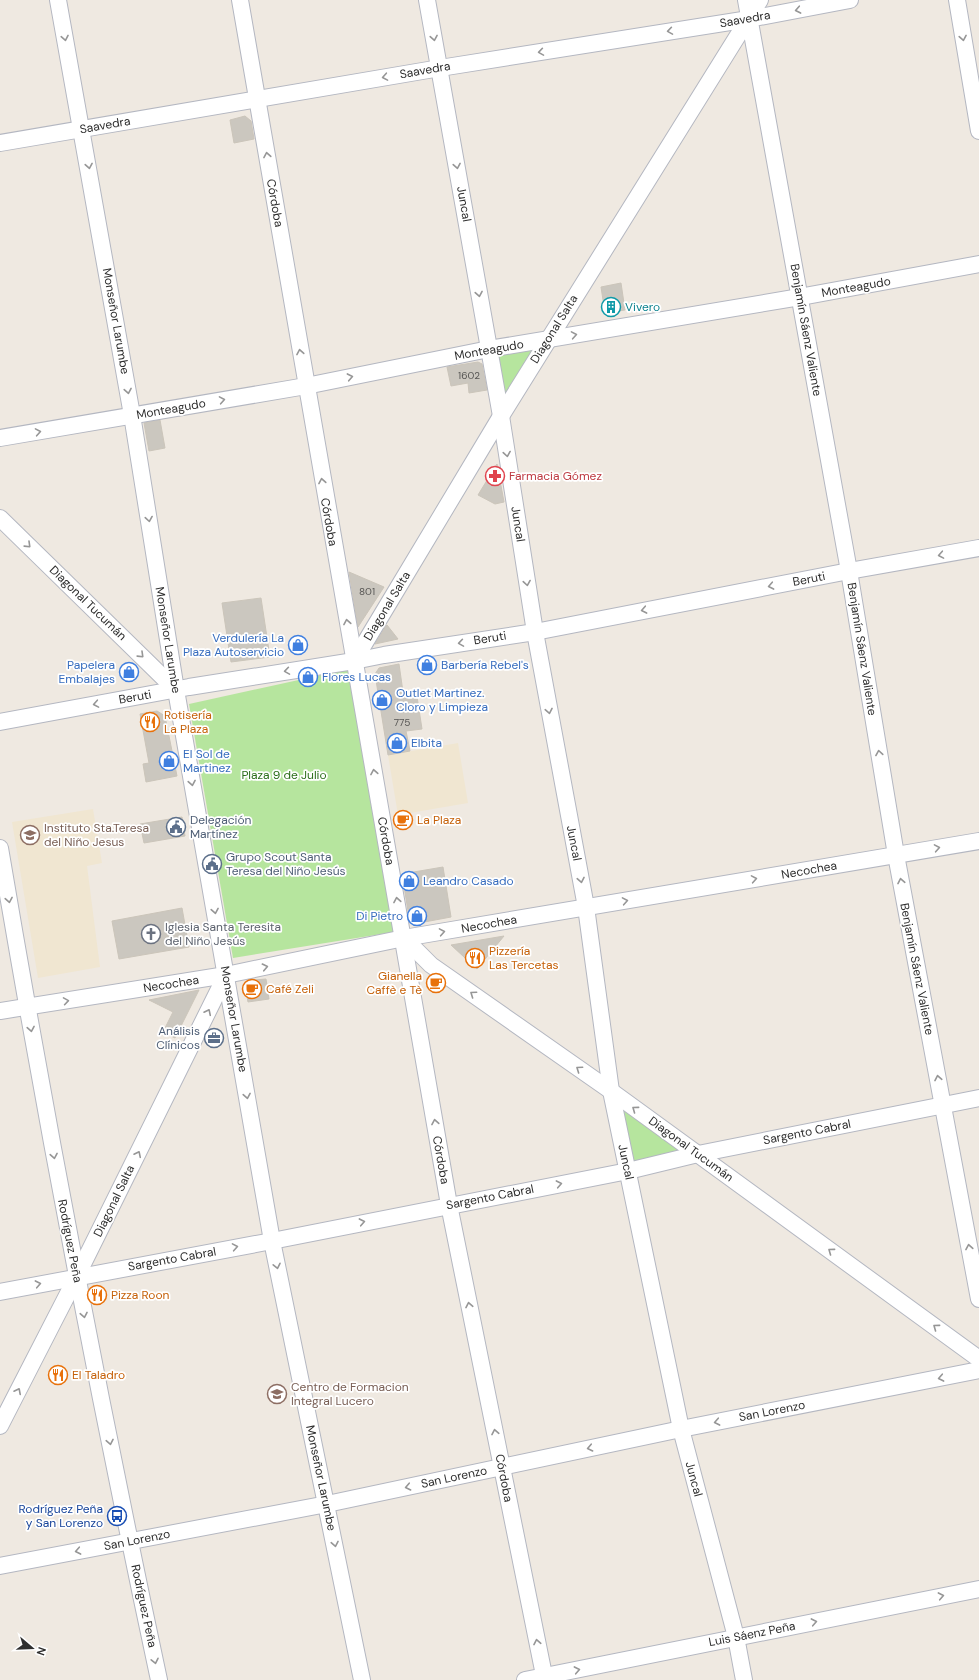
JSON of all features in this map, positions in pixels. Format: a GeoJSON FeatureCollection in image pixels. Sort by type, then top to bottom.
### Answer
{"type":"FeatureCollection","features":[{"type":"Feature","properties":{"kind":"street","name":"Monseñor Larumbe"},"geometry":{"type":"LineString","coordinates":[[58,0],[132,415],[176,690],[272,1240],[362,1680]]}},
{"type":"Feature","properties":{"kind":"street","name":"Córdoba"},"geometry":{"type":"LineString","coordinates":[[240,0],[354,661],[404,938],[449,1205],[544,1678]]}},
{"type":"Feature","properties":{"kind":"street","name":"Juncal"},"geometry":{"type":"LineString","coordinates":[[427,0],[501,416],[534,632],[586,908],[611,1091],[681,1429],[736,1637],[744,1680]]}},
{"type":"Feature","properties":{"kind":"street","name":"Benjamín Sáenz Valiente"},"geometry":{"type":"LineString","coordinates":[[746,0],[849,571],[896,855],[979,1299]]}},
{"type":"Feature","properties":{"kind":"street","name":"Diagonal Salta"},"geometry":{"type":"LineString","coordinates":[[354,661],[501,416],[760,0]]}},
{"type":"Feature","properties":{"kind":"street","name":"Saavedra"},"geometry":{"type":"LineString","coordinates":[[0,143],[440,68],[749,19],[850,0]]}},
{"type":"Feature","properties":{"kind":"street"},"geometry":{"type":"LineString","coordinates":[[957,0],[979,131]]}},
{"type":"Feature","properties":{"kind":"street","name":"Monteagudo"},"geometry":{"type":"LineString","coordinates":[[0,438],[306,386],[489,349],[800,297],[979,264]]}},
{"type":"Feature","properties":{"kind":"street","name":"Diagonal Tucumán"},"geometry":{"type":"LineString","coordinates":[[0,518],[176,690]]}},
{"type":"Feature","properties":{"kind":"street","name":"Beruti"},"geometry":{"type":"LineString","coordinates":[[0,722],[176,690],[354,661],[384,654],[534,632],[849,571],[979,548]]}},
{"type":"Feature","properties":{"kind":"street","name":"Necochea"},"geometry":{"type":"LineString","coordinates":[[0,1011],[226,975],[404,938],[979,841]]}},
{"type":"Feature","properties":{"kind":"street","name":"Rodríguez Peña"},"geometry":{"type":"LineString","coordinates":[[0,848],[27,1007],[77,1276],[159,1680]]}},
{"type":"Feature","properties":{"kind":"street","name":"Diagonal Tucumán"},"geometry":{"type":"LineString","coordinates":[[404,938],[431,965],[611,1091],[979,1359]]}},
{"type":"Feature","properties":{"kind":"street","name":"Diagonal Salta"},"geometry":{"type":"LineString","coordinates":[[0,1426],[77,1276],[226,975]]}},
{"type":"Feature","properties":{"kind":"street","name":"Sargento Cabral"},"geometry":{"type":"LineString","coordinates":[[0,1292],[628,1171],[698,1154],[979,1098]]}},
{"type":"Feature","properties":{"kind":"street","name":"San Lorenzo"},"geometry":{"type":"LineString","coordinates":[[0,1566],[327,1504],[681,1429],[979,1370]]}},
{"type":"Feature","properties":{"kind":"street","name":"Luis Sáenz Peña"},"geometry":{"type":"LineString","coordinates":[[525,1680],[544,1678],[736,1637],[979,1589]]}},
{"type":"Feature","properties":{"kind":"shaded area"},"geometry":{"type":"Polygon","coordinates":[[[458,743],[468,803],[398,815],[388,755],[458,743]]]}},
{"type":"Feature","properties":{"kind":"shaded area"},"geometry":{"type":"Polygon","coordinates":[[[93,809],[102,863],[87,866],[100,967],[38,978],[12,822],[93,809]]]}},
{"type":"Feature","properties":{"kind":"green space"},"geometry":{"type":"Polygon","coordinates":[[[548,340],[501,416],[489,349],[548,340]]]}},
{"type":"Feature","properties":{"kind":"green space","name":"Plaza 9 de Julio"},"geometry":{"type":"Polygon","coordinates":[[[349,669],[394,932],[233,958],[189,704],[349,669]]]}},
{"type":"Feature","properties":{"kind":"green space"},"geometry":{"type":"Polygon","coordinates":[[[611,1091],[698,1154],[628,1171],[611,1091]]]}},
{"type":"Feature","properties":{"kind":"building"},"geometry":{"type":"Polygon","coordinates":[[[245,116],[251,121],[254,139],[234,143],[230,120],[245,116]]]}},
{"type":"Feature","properties":{"kind":"building"},"geometry":{"type":"Polygon","coordinates":[[[621,283],[625,310],[605,313],[601,287],[621,283]]]}},
{"type":"Feature","properties":{"kind":"building"},"geometry":{"type":"Polygon","coordinates":[[[478,362],[482,364],[487,390],[469,393],[468,383],[451,386],[447,367],[478,362]]]}},
{"type":"Feature","properties":{"kind":"building"},"geometry":{"type":"Polygon","coordinates":[[[160,420],[165,448],[149,451],[144,423],[160,420]]]}},
{"type":"Feature","properties":{"kind":"building"},"geometry":{"type":"Polygon","coordinates":[[[497,464],[504,502],[495,504],[478,495],[497,464]]]}},
{"type":"Feature","properties":{"kind":"building"},"geometry":{"type":"Polygon","coordinates":[[[349,572],[384,587],[358,627],[349,572]]]}},
{"type":"Feature","properties":{"kind":"building"},"geometry":{"type":"Polygon","coordinates":[[[261,598],[270,657],[231,662],[222,603],[261,598]]]}},
{"type":"Feature","properties":{"kind":"building"},"geometry":{"type":"Polygon","coordinates":[[[387,625],[398,639],[375,644],[386,626],[387,625]]]}},
{"type":"Feature","properties":{"kind":"building"},"geometry":{"type":"Polygon","coordinates":[[[399,664],[403,692],[416,690],[422,729],[406,731],[410,751],[388,755],[375,674],[379,668],[399,664]]]}},
{"type":"Feature","properties":{"kind":"building"},"geometry":{"type":"Polygon","coordinates":[[[157,711],[165,716],[177,776],[146,782],[143,764],[149,763],[140,714],[157,711]]]}},
{"type":"Feature","properties":{"kind":"building"},"geometry":{"type":"Polygon","coordinates":[[[182,817],[185,836],[144,843],[140,824],[182,817]]]}},
{"type":"Feature","properties":{"kind":"building"},"geometry":{"type":"Polygon","coordinates":[[[443,867],[451,917],[419,923],[409,917],[402,874],[443,867]]]}},
{"type":"Feature","properties":{"kind":"building","name":"Iglesia Santa Teresita del Niño Jesús"},"geometry":{"type":"Polygon","coordinates":[[[182,908],[189,947],[119,959],[112,921],[182,908]]]}},
{"type":"Feature","properties":{"kind":"building","name":"Pizzería Las Tercetas"},"geometry":{"type":"Polygon","coordinates":[[[504,936],[477,969],[451,945],[504,936]]]}},
{"type":"Feature","properties":{"kind":"building"},"geometry":{"type":"Polygon","coordinates":[[[266,979],[269,999],[248,1002],[246,991],[253,980],[266,979]]]}},
{"type":"Feature","properties":{"kind":"building"},"geometry":{"type":"Polygon","coordinates":[[[199,990],[175,1038],[163,1032],[173,1012],[149,1000],[199,990]]]}},
{"type":"Feature","properties":{"kind":"place","name":"Vivero"},"geometry":{"type":"Point","coordinates":[611,307]}},
{"type":"Feature","properties":{"kind":"place","name":"Farmacia Gómez"},"geometry":{"type":"Point","coordinates":[495,476]}},
{"type":"Feature","properties":{"kind":"place","name":"Verdulería La Plaza Autoservicio"},"geometry":{"type":"Point","coordinates":[298,645]}},
{"type":"Feature","properties":{"kind":"place","name":"Barbería Rebel's"},"geometry":{"type":"Point","coordinates":[427,665]}},
{"type":"Feature","properties":{"kind":"place","name":"Papelera Embalajes"},"geometry":{"type":"Point","coordinates":[129,672]}},
{"type":"Feature","properties":{"kind":"place","name":"Flores Lucas"},"geometry":{"type":"Point","coordinates":[308,677]}},
{"type":"Feature","properties":{"kind":"place","name":"Outlet Martinez. Cloro y Limpieza"},"geometry":{"type":"Point","coordinates":[382,700]}},
{"type":"Feature","properties":{"kind":"place","name":"Rotisería La Plaza"},"geometry":{"type":"Point","coordinates":[150,722]}},
{"type":"Feature","properties":{"kind":"place","name":"Elbita"},"geometry":{"type":"Point","coordinates":[397,743]}},
{"type":"Feature","properties":{"kind":"place","name":"El Sol de Martinez"},"geometry":{"type":"Point","coordinates":[169,761]}},
{"type":"Feature","properties":{"kind":"place","name":"La Plaza"},"geometry":{"type":"Point","coordinates":[403,820]}},
{"type":"Feature","properties":{"kind":"place","name":"Delegación Martínez"},"geometry":{"type":"Point","coordinates":[176,827]}},
{"type":"Feature","properties":{"kind":"place","name":"Instituto Sta.Teresa del Niño Jesus"},"geometry":{"type":"Point","coordinates":[30,835]}},
{"type":"Feature","properties":{"kind":"place","name":"Grupo Scout Santa Teresa del Niño Jesús"},"geometry":{"type":"Point","coordinates":[212,864]}},
{"type":"Feature","properties":{"kind":"place","name":"Leandro Casado"},"geometry":{"type":"Point","coordinates":[409,881]}},
{"type":"Feature","properties":{"kind":"place","name":"Di Pietro"},"geometry":{"type":"Point","coordinates":[417,916]}},
{"type":"Feature","properties":{"kind":"place","name":"Iglesia Santa Teresita del Niño Jesús"},"geometry":{"type":"Point","coordinates":[151,934]}},
{"type":"Feature","properties":{"kind":"place","name":"Pizzería Las Tercetas"},"geometry":{"type":"Point","coordinates":[475,958]}},
{"type":"Feature","properties":{"kind":"place","name":"Gianella Caffè e Tè"},"geometry":{"type":"Point","coordinates":[436,983]}},
{"type":"Feature","properties":{"kind":"place","name":"Café Zeli"},"geometry":{"type":"Point","coordinates":[252,989]}},
{"type":"Feature","properties":{"kind":"place","name":"Análisis Clínicos"},"geometry":{"type":"Point","coordinates":[214,1038]}},
{"type":"Feature","properties":{"kind":"place","name":"Pizza Roon"},"geometry":{"type":"Point","coordinates":[97,1295]}},
{"type":"Feature","properties":{"kind":"place","name":"El Taladro"},"geometry":{"type":"Point","coordinates":[58,1375]}},
{"type":"Feature","properties":{"kind":"place","name":"Centro de Formacion Integral Lucero"},"geometry":{"type":"Point","coordinates":[277,1394]}},
{"type":"Feature","properties":{"kind":"place","name":"Rodríguez Peña y San Lorenzo"},"geometry":{"type":"Point","coordinates":[117,1516]}}]}
